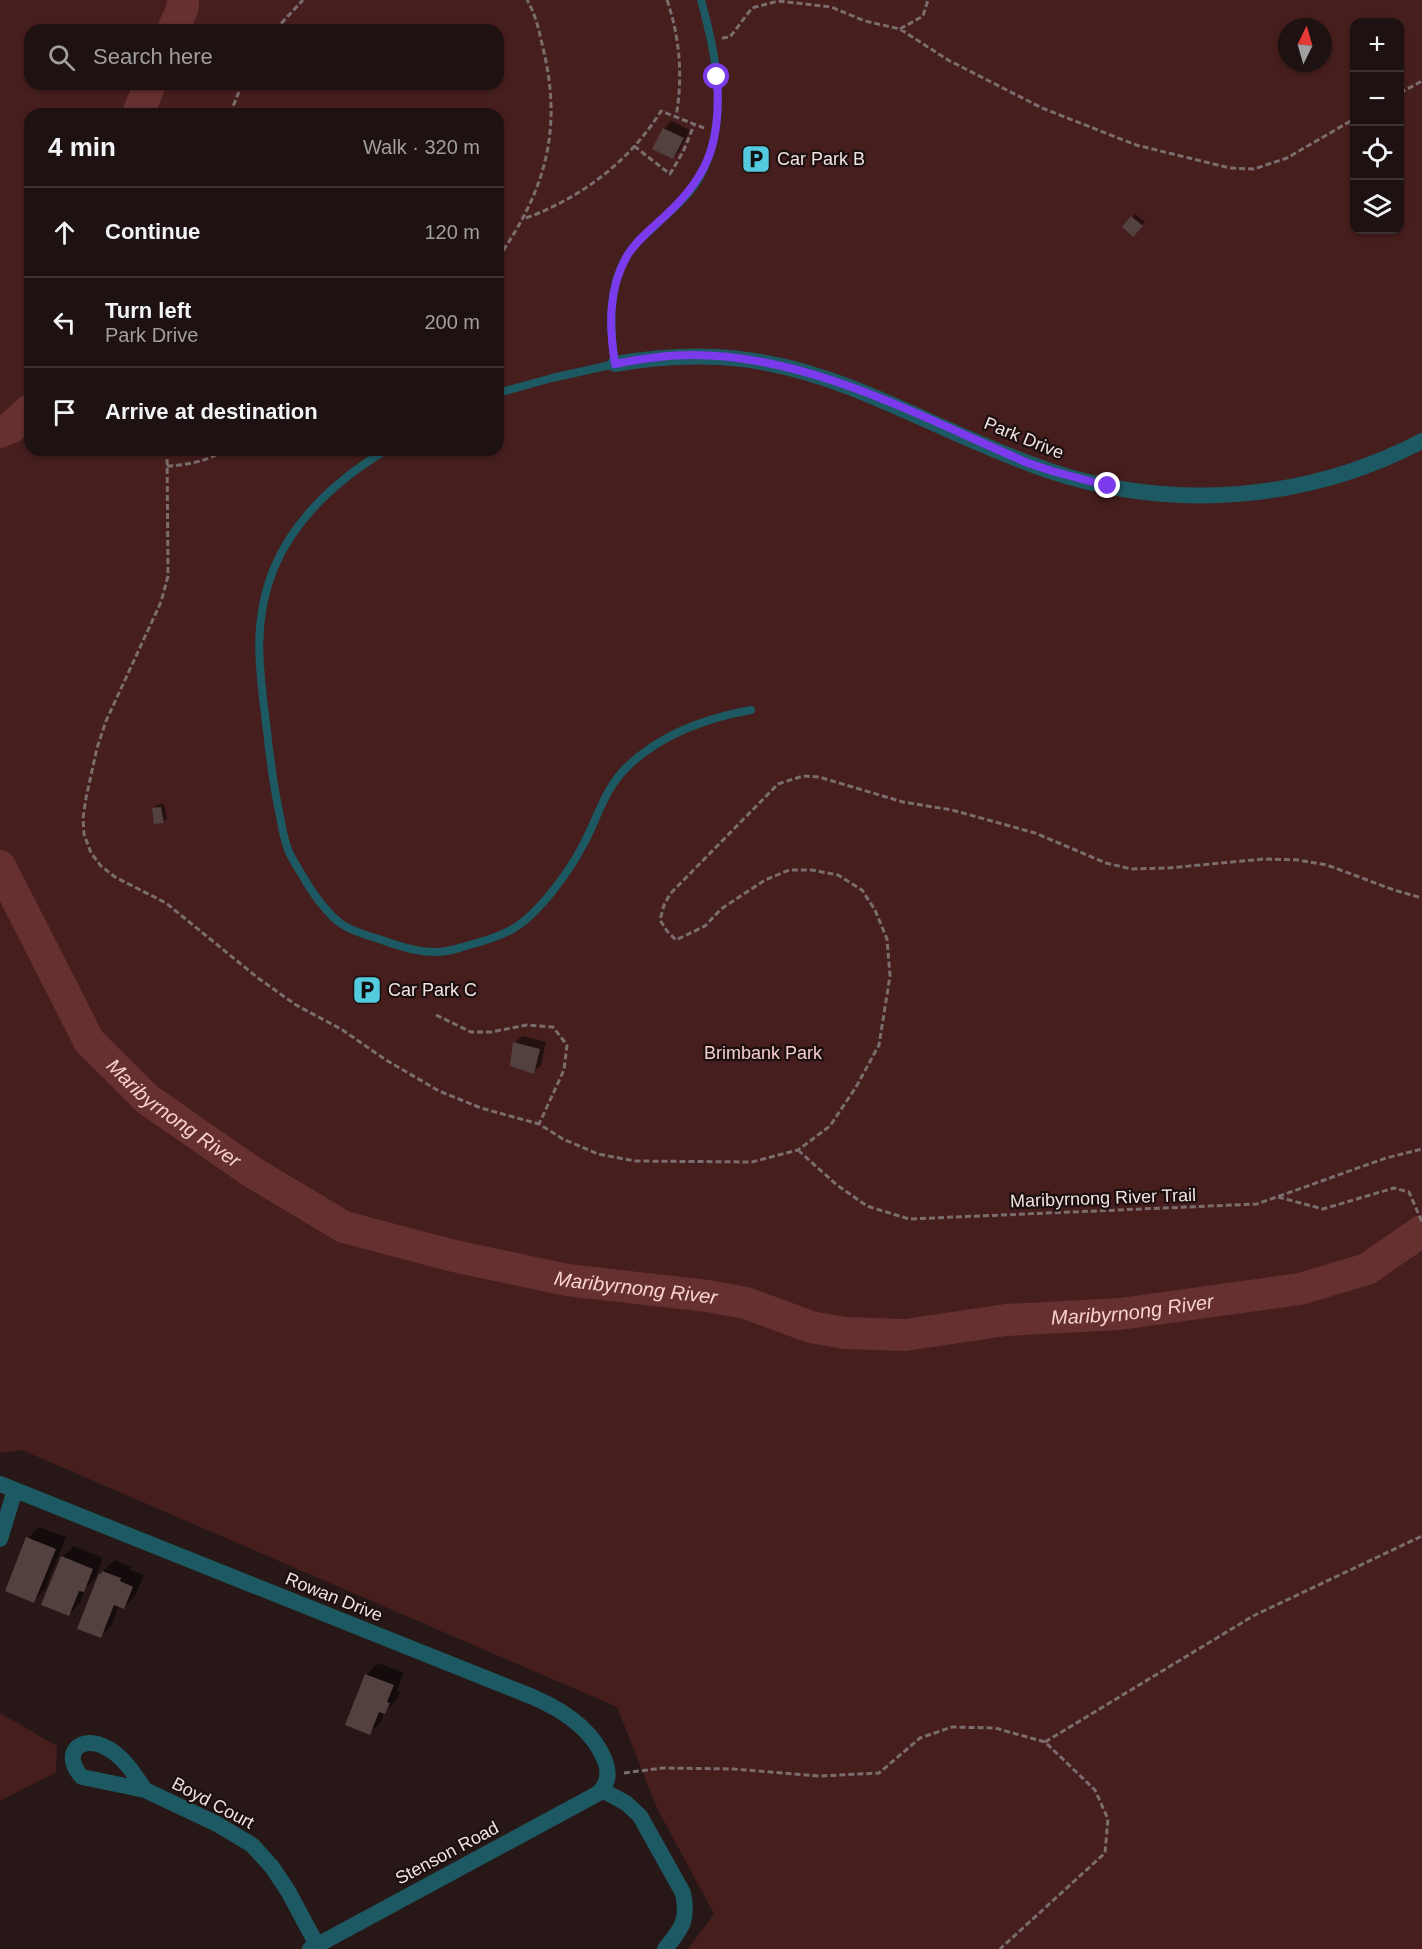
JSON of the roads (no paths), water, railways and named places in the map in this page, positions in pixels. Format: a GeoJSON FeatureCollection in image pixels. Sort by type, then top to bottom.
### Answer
{"type":"FeatureCollection","features":[{"type":"Feature","properties":{"kind":"street","name":"Park Drive"},"geometry":{"type":"LineString","coordinates":[[615,364],[690,355],[734,357],[776,363],[852,387],[1052,471],[1108,486],[1164,494],[1226,495],[1288,488],[1347,473],[1394,455],[1422,441]]}},
{"type":"Feature","properties":{"kind":"street"},"geometry":{"type":"LineString","coordinates":[[0,1539],[7,1487]]}},
{"type":"Feature","properties":{"kind":"street","name":"Rowan Drive"},"geometry":{"type":"LineString","coordinates":[[7,1487],[547,1704],[572,1719],[591,1737],[603,1754],[607,1767],[605,1783]]}},
{"type":"Feature","properties":{"kind":"street"},"geometry":{"type":"LineString","coordinates":[[605,1783],[640,1816],[683,1893],[686,1908],[684,1920],[679,1933],[665,1949]]}},
{"type":"Feature","properties":{"kind":"street","name":"Stenson Road"},"geometry":{"type":"LineString","coordinates":[[313,1947],[591,1798],[605,1783]]}},
{"type":"Feature","properties":{"kind":"street","name":"Boyd Court"},"geometry":{"type":"LineString","coordinates":[[145,1790],[217,1824],[252,1845],[272,1867],[288,1891],[313,1947]]}},
{"type":"Feature","properties":{"kind":"lane"},"geometry":{"type":"LineString","coordinates":[[504,391],[615,364],[610,320],[616,285],[623,265],[636,244],[693,188],[708,160],[716,133],[718,91],[701,0]]}},
{"type":"Feature","properties":{"kind":"lane"},"geometry":{"type":"LineString","coordinates":[[378,456],[326,494],[287,542],[267,590],[259,632],[259,667],[272,781],[288,850],[315,897],[342,924],[399,946],[434,952],[449,951],[480,942],[512,929],[533,911],[565,877],[585,843],[601,802],[626,768],[643,753],[676,733],[704,720],[752,710]]}},
{"type":"Feature","properties":{"kind":"waterway","name":"Maribyrnong River"},"geometry":{"type":"LineString","coordinates":[[176,24],[183,7],[183,0]]}},
{"type":"Feature","properties":{"kind":"waterway","name":"Maribyrnong River"},"geometry":{"type":"LineString","coordinates":[[140,108],[148,90]]}},
{"type":"Feature","properties":{"kind":"waterway","name":"Maribyrnong River"},"geometry":{"type":"LineString","coordinates":[[0,432],[10,428],[24,415]]}},
{"type":"Feature","properties":{"kind":"waterway","name":"Maribyrnong River"},"geometry":{"type":"LineString","coordinates":[[0,866],[89,1041],[147,1099],[252,1172],[344,1227],[454,1256],[567,1280],[708,1296],[746,1303],[811,1327],[845,1333],[905,1335],[1006,1320],[1120,1314],[1300,1289],[1367,1269],[1422,1231]]}},
{"type":"Feature","properties":{"kind":"place","name":"Car Park B"},"geometry":{"type":"Point","coordinates":[756,159]}},
{"type":"Feature","properties":{"kind":"place","name":"Car Park C"},"geometry":{"type":"Point","coordinates":[367,990]}},
{"type":"Feature","properties":{"kind":"park label","name":"Brimbank Park"},"geometry":{"type":"Point","coordinates":[763,1053]}}]}
